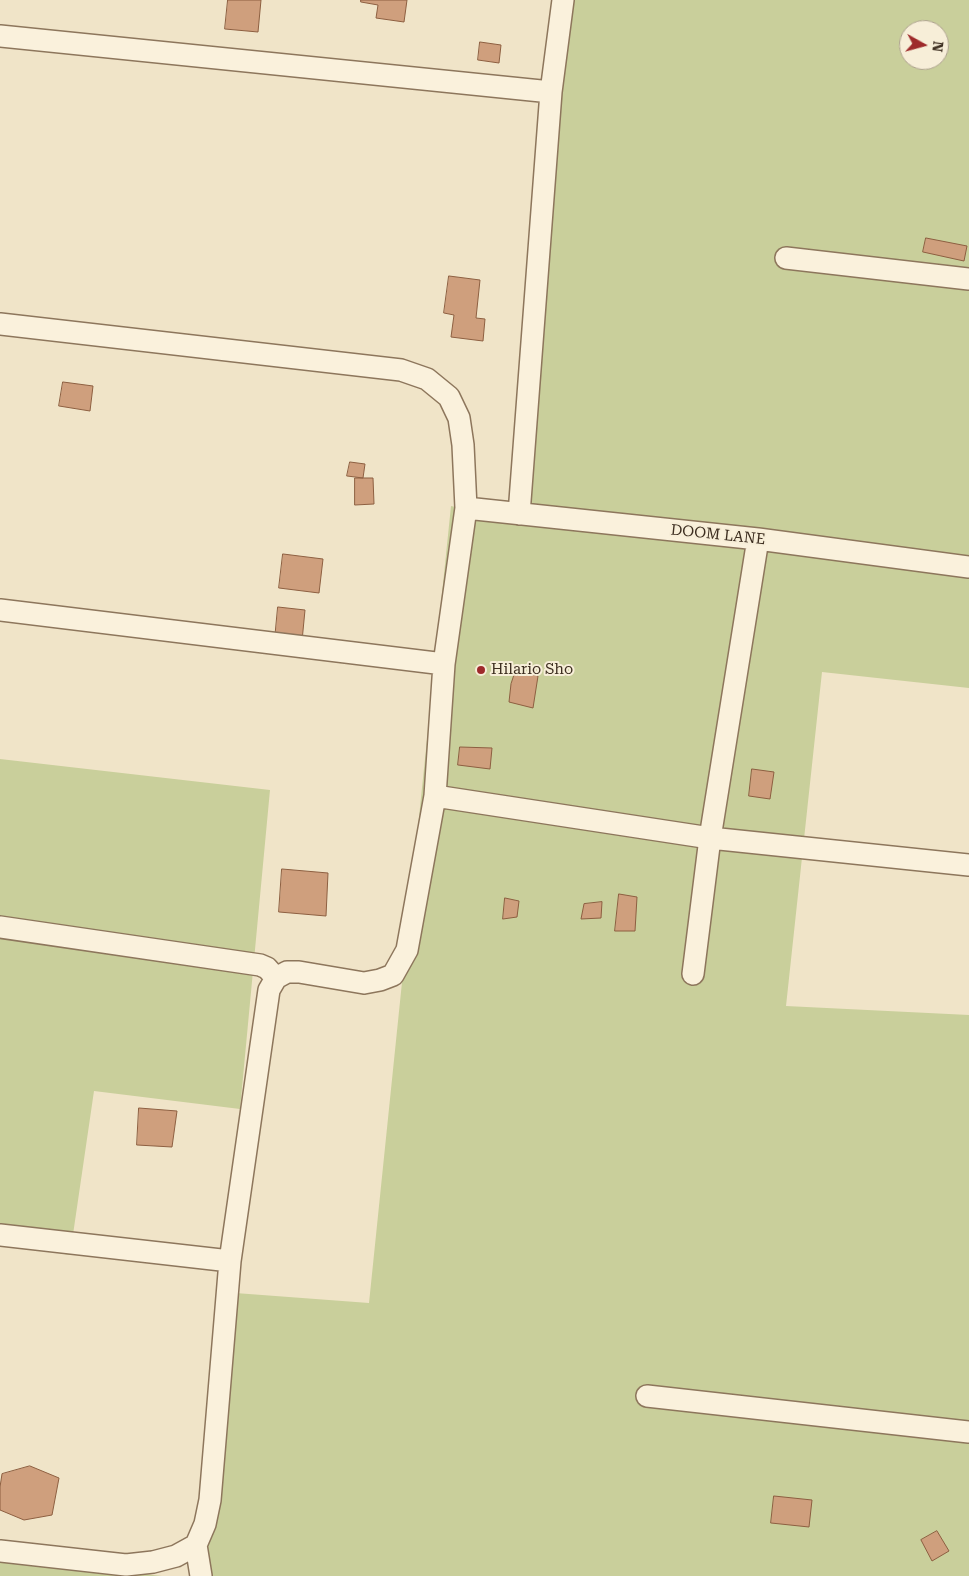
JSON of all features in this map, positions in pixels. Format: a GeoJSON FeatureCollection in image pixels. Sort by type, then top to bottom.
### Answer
{"type":"FeatureCollection","features":[{"type":"Feature","properties":{"kind":"street"},"geometry":{"type":"LineString","coordinates":[[519,514],[551,92],[563,0]]}},
{"type":"Feature","properties":{"kind":"street"},"geometry":{"type":"LineString","coordinates":[[0,36],[551,92]]}},
{"type":"Feature","properties":{"kind":"street"},"geometry":{"type":"LineString","coordinates":[[786,258],[969,279]]}},
{"type":"Feature","properties":{"kind":"street"},"geometry":{"type":"LineString","coordinates":[[0,324],[400,370],[428,379],[449,397],[459,418],[463,445],[466,508],[444,664],[435,796],[407,950],[393,975],[380,980],[364,983],[299,972],[286,972],[276,978],[269,990],[230,1261],[210,1500],[205,1524],[196,1545],[201,1576]]}},
{"type":"Feature","properties":{"kind":"street","name":"DOOM LANE"},"geometry":{"type":"LineString","coordinates":[[466,508],[758,539],[969,567]]}},
{"type":"Feature","properties":{"kind":"street"},"geometry":{"type":"LineString","coordinates":[[693,974],[710,838],[758,539]]}},
{"type":"Feature","properties":{"kind":"street"},"geometry":{"type":"LineString","coordinates":[[0,610],[444,664]]}},
{"type":"Feature","properties":{"kind":"street"},"geometry":{"type":"LineString","coordinates":[[435,796],[710,838],[969,865]]}},
{"type":"Feature","properties":{"kind":"street"},"geometry":{"type":"LineString","coordinates":[[0,927],[260,965],[267,968],[276,978]]}},
{"type":"Feature","properties":{"kind":"street"},"geometry":{"type":"LineString","coordinates":[[0,1235],[230,1261]]}},
{"type":"Feature","properties":{"kind":"street"},"geometry":{"type":"LineString","coordinates":[[646,1396],[969,1432]]}},
{"type":"Feature","properties":{"kind":"street"},"geometry":{"type":"LineString","coordinates":[[0,1551],[126,1565],[153,1562],[176,1556],[196,1545]]}},
{"type":"Feature","properties":{"kind":"green space"},"geometry":{"type":"Polygon","coordinates":[[[570,0],[969,0],[969,688],[822,672],[786,1006],[969,1015],[969,1576],[193,1576],[222,1292],[369,1303],[451,506],[510,520],[570,0]]]}},
{"type":"Feature","properties":{"kind":"green space"},"geometry":{"type":"Polygon","coordinates":[[[0,759],[270,790],[240,1109],[94,1091],[70,1255],[0,1243],[0,759]]]}},
{"type":"Feature","properties":{"kind":"green space"},"geometry":{"type":"Polygon","coordinates":[[[0,1558],[162,1576],[0,1576],[0,1558]]]}},
{"type":"Feature","properties":{"kind":"building"},"geometry":{"type":"Polygon","coordinates":[[[228,0],[261,0],[258,32],[225,29],[228,0]]]}},
{"type":"Feature","properties":{"kind":"building"},"geometry":{"type":"Polygon","coordinates":[[[361,0],[407,0],[404,22],[376,18],[378,5],[361,2],[361,0]]]}},
{"type":"Feature","properties":{"kind":"building"},"geometry":{"type":"Polygon","coordinates":[[[480,42],[501,45],[499,63],[478,60],[480,42]]]}},
{"type":"Feature","properties":{"kind":"building"},"geometry":{"type":"Polygon","coordinates":[[[926,238],[967,246],[964,261],[923,252],[926,238]]]}},
{"type":"Feature","properties":{"kind":"building"},"geometry":{"type":"Polygon","coordinates":[[[449,276],[480,280],[476,318],[485,319],[483,341],[451,337],[454,315],[444,313],[449,276]]]}},
{"type":"Feature","properties":{"kind":"building"},"geometry":{"type":"Polygon","coordinates":[[[63,382],[93,386],[90,411],[59,406],[63,382]]]}},
{"type":"Feature","properties":{"kind":"building"},"geometry":{"type":"Polygon","coordinates":[[[350,462],[365,464],[363,478],[347,476],[350,462]]]}},
{"type":"Feature","properties":{"kind":"building"},"geometry":{"type":"Polygon","coordinates":[[[355,478],[373,478],[374,504],[355,505],[355,478]]]}},
{"type":"Feature","properties":{"kind":"building"},"geometry":{"type":"Polygon","coordinates":[[[283,554],[323,559],[319,593],[279,588],[283,554]]]}},
{"type":"Feature","properties":{"kind":"building"},"geometry":{"type":"Polygon","coordinates":[[[278,607],[305,610],[302,641],[275,639],[278,607]]]}},
{"type":"Feature","properties":{"kind":"building"},"geometry":{"type":"Polygon","coordinates":[[[516,670],[538,676],[533,708],[509,702],[511,684],[516,670]]]}},
{"type":"Feature","properties":{"kind":"building"},"geometry":{"type":"Polygon","coordinates":[[[460,747],[492,748],[490,769],[458,765],[460,747]]]}},
{"type":"Feature","properties":{"kind":"building"},"geometry":{"type":"Polygon","coordinates":[[[752,769],[774,772],[770,799],[749,796],[752,769]]]}},
{"type":"Feature","properties":{"kind":"building"},"geometry":{"type":"Polygon","coordinates":[[[282,869],[328,873],[326,916],[279,912],[282,869]]]}},
{"type":"Feature","properties":{"kind":"building"},"geometry":{"type":"Polygon","coordinates":[[[619,894],[637,897],[635,931],[615,931],[619,894]]]}},
{"type":"Feature","properties":{"kind":"building"},"geometry":{"type":"Polygon","coordinates":[[[505,898],[519,901],[517,917],[503,919],[505,898]]]}},
{"type":"Feature","properties":{"kind":"building"},"geometry":{"type":"Polygon","coordinates":[[[602,902],[601,918],[581,919],[584,904],[602,902]]]}},
{"type":"Feature","properties":{"kind":"building"},"geometry":{"type":"Polygon","coordinates":[[[139,1108],[177,1111],[172,1147],[137,1145],[139,1108]]]}},
{"type":"Feature","properties":{"kind":"building"},"geometry":{"type":"Polygon","coordinates":[[[30,1466],[59,1478],[52,1515],[24,1520],[0,1510],[0,1487],[2,1474],[30,1466]]]}},
{"type":"Feature","properties":{"kind":"building"},"geometry":{"type":"Polygon","coordinates":[[[774,1496],[812,1500],[809,1527],[771,1523],[774,1496]]]}},
{"type":"Feature","properties":{"kind":"building"},"geometry":{"type":"Polygon","coordinates":[[[937,1531],[949,1551],[932,1561],[921,1540],[937,1531]]]}},
{"type":"Feature","properties":{"kind":"place","name":"Hilario Sho"},"geometry":{"type":"Point","coordinates":[481,670]}}]}
